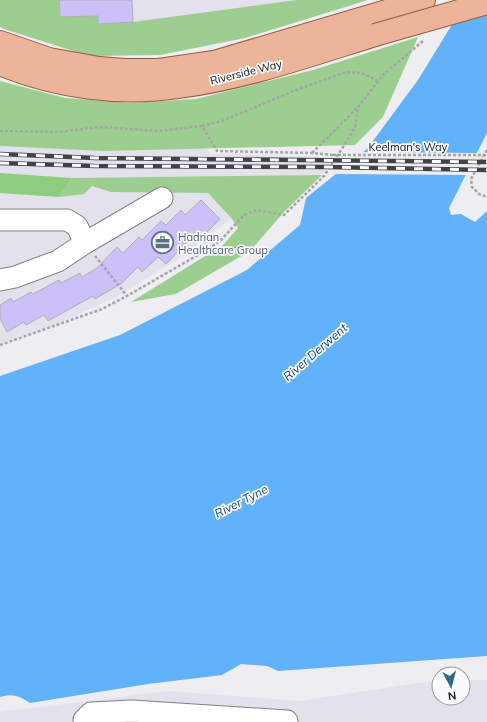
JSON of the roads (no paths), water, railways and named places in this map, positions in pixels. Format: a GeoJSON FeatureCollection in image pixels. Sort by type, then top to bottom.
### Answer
{"type":"FeatureCollection","features":[{"type":"Feature","properties":{"kind":"main road","name":"Riverside Way"},"geometry":{"type":"LineString","coordinates":[[0,64],[43,78],[94,88],[150,90],[178,88],[260,70],[373,26],[424,0]]}},
{"type":"Feature","properties":{"kind":"main road","name":"Riverside Way"},"geometry":{"type":"LineString","coordinates":[[0,42],[49,59],[99,68],[159,70],[214,62],[373,26],[487,3]]}},
{"type":"Feature","properties":{"kind":"lane"},"geometry":{"type":"LineString","coordinates":[[0,280],[15,277],[58,261],[85,243],[162,198]]}},
{"type":"Feature","properties":{"kind":"lane"},"geometry":{"type":"LineString","coordinates":[[0,220],[67,220],[77,226],[85,243]]}},
{"type":"Feature","properties":{"kind":"lane"},"geometry":{"type":"LineString","coordinates":[[84,722],[84,720],[91,713],[132,711],[287,721]]}},
{"type":"Feature","properties":{"kind":"water"},"geometry":{"type":"Polygon","coordinates":[[[467,0],[487,0],[487,133],[449,208],[451,215],[461,214],[475,222],[487,211],[487,656],[278,671],[267,666],[241,664],[222,675],[148,684],[30,703],[16,696],[9,695],[0,697],[0,376],[120,335],[247,270],[300,225],[306,198],[367,149],[418,80],[467,0]]]}},
{"type":"Feature","properties":{"kind":"railway"},"geometry":{"type":"LineString","coordinates":[[0,154],[95,158],[487,162]]}},
{"type":"Feature","properties":{"kind":"railway"},"geometry":{"type":"LineString","coordinates":[[0,163],[95,166],[327,167],[487,170]]}},
{"type":"Feature","properties":{"kind":"place","name":"Hadrian Healthcare Group"},"geometry":{"type":"Point","coordinates":[163,243]}},
{"type":"Feature","properties":{"kind":"water label","name":"River Derwent"},"geometry":{"type":"Point","coordinates":[315,352]}},
{"type":"Feature","properties":{"kind":"water label","name":"River Tyne"},"geometry":{"type":"Point","coordinates":[241,501]}}]}
